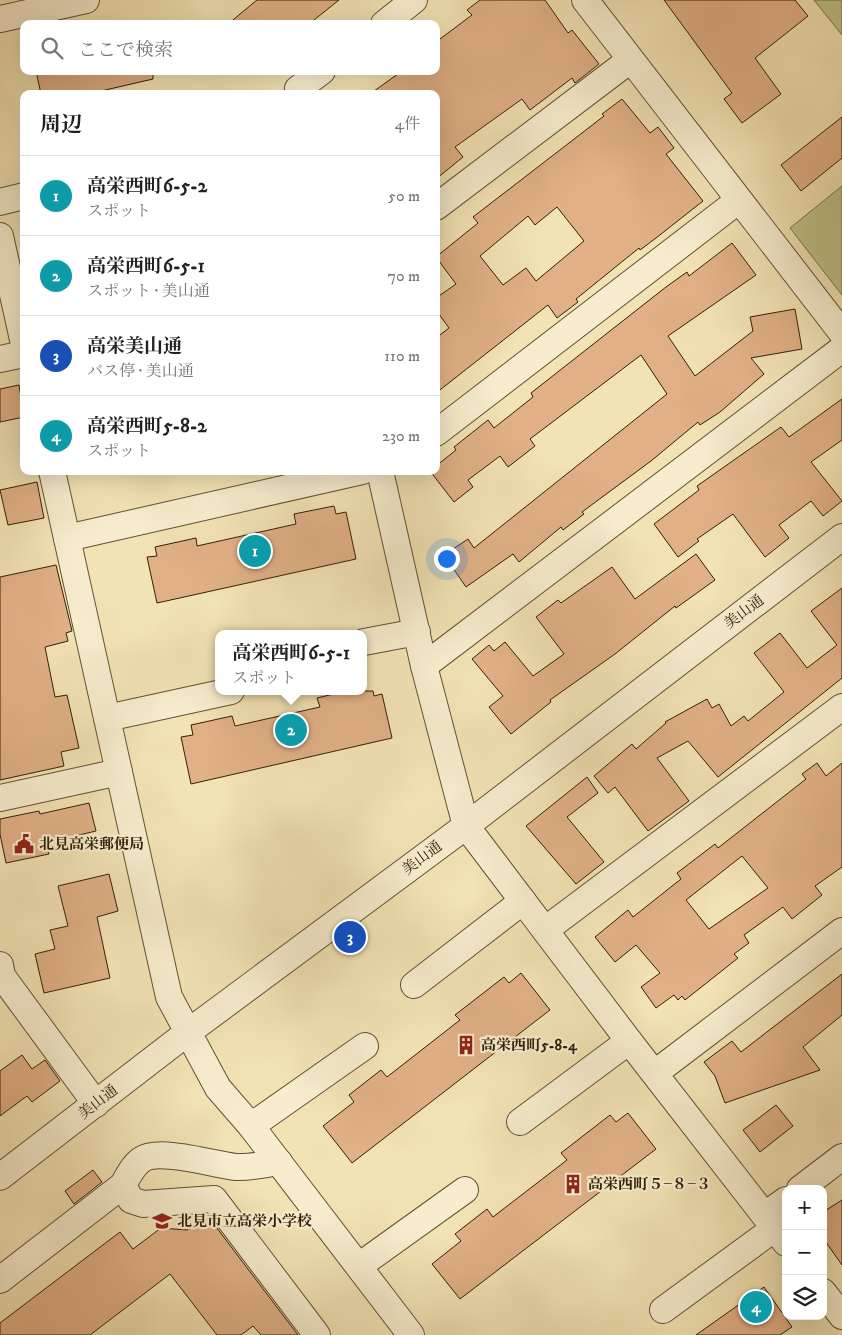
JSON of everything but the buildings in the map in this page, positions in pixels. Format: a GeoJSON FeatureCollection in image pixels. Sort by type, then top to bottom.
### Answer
{"type":"FeatureCollection","features":[{"type":"Feature","properties":{"kind":"street"},"geometry":{"type":"LineString","coordinates":[[0,19],[86,0]]}},
{"type":"Feature","properties":{"kind":"street"},"geometry":{"type":"LineString","coordinates":[[389,20],[414,0]]}},
{"type":"Feature","properties":{"kind":"street"},"geometry":{"type":"LineString","coordinates":[[585,0],[842,334]]}},
{"type":"Feature","properties":{"kind":"street"},"geometry":{"type":"LineString","coordinates":[[440,204],[630,60]]}},
{"type":"Feature","properties":{"kind":"street"},"geometry":{"type":"LineString","coordinates":[[298,90],[317,75]]}},
{"type":"Feature","properties":{"kind":"street"},"geometry":{"type":"LineString","coordinates":[[0,202],[20,197]]}},
{"type":"Feature","properties":{"kind":"street"},"geometry":{"type":"LineString","coordinates":[[440,430],[739,200]]}},
{"type":"Feature","properties":{"kind":"street"},"geometry":{"type":"LineString","coordinates":[[0,236],[20,326]]}},
{"type":"Feature","properties":{"kind":"street"},"geometry":{"type":"LineString","coordinates":[[424,666],[842,349]]}},
{"type":"Feature","properties":{"kind":"street"},"geometry":{"type":"LineString","coordinates":[[0,359],[20,355]]}},
{"type":"Feature","properties":{"kind":"street"},"geometry":{"type":"LineString","coordinates":[[53,475],[169,997],[218,1088],[251,1126],[411,1335]]}},
{"type":"Feature","properties":{"kind":"street"},"geometry":{"type":"LineString","coordinates":[[67,538],[363,475]]}},
{"type":"Feature","properties":{"kind":"street"},"geometry":{"type":"LineString","coordinates":[[378,475],[424,666],[466,826],[775,1229]]}},
{"type":"Feature","properties":{"kind":"street","name":"美山通"},"geometry":{"type":"LineString","coordinates":[[0,1177],[187,1033],[466,826],[842,537]]}},
{"type":"Feature","properties":{"kind":"street"},"geometry":{"type":"LineString","coordinates":[[367,641],[417,632]]}},
{"type":"Feature","properties":{"kind":"street"},"geometry":{"type":"LineString","coordinates":[[107,718],[215,694]]}},
{"type":"Feature","properties":{"kind":"street"},"geometry":{"type":"LineString","coordinates":[[545,930],[842,708]]}},
{"type":"Feature","properties":{"kind":"street"},"geometry":{"type":"LineString","coordinates":[[0,798],[119,772]]}},
{"type":"Feature","properties":{"kind":"street"},"geometry":{"type":"LineString","coordinates":[[414,985],[523,901]]}},
{"type":"Feature","properties":{"kind":"street"},"geometry":{"type":"LineString","coordinates":[[655,1073],[842,931]]}},
{"type":"Feature","properties":{"kind":"street"},"geometry":{"type":"LineString","coordinates":[[1,973],[96,1104]]}},
{"type":"Feature","properties":{"kind":"street"},"geometry":{"type":"LineString","coordinates":[[520,1122],[629,1041]]}},
{"type":"Feature","properties":{"kind":"street"},"geometry":{"type":"LineString","coordinates":[[251,1126],[364,1046]]}},
{"type":"Feature","properties":{"kind":"street"},"geometry":{"type":"LineString","coordinates":[[0,1280],[123,1185],[132,1169],[142,1159],[158,1156],[184,1157],[238,1167],[279,1162]]}},
{"type":"Feature","properties":{"kind":"street"},"geometry":{"type":"LineString","coordinates":[[805,1185],[842,1157]]}},
{"type":"Feature","properties":{"kind":"street"},"geometry":{"type":"LineString","coordinates":[[123,1185],[131,1200],[143,1204],[214,1199],[317,1335]]}},
{"type":"Feature","properties":{"kind":"street"},"geometry":{"type":"LineString","coordinates":[[359,1266],[465,1190]]}},
{"type":"Feature","properties":{"kind":"street"},"geometry":{"type":"LineString","coordinates":[[663,1310],[775,1229],[782,1211]]}},
{"type":"Feature","properties":{"kind":"street"},"geometry":{"type":"LineString","coordinates":[[827,1297],[842,1316]]}},
{"type":"Feature","properties":{"kind":"green space"},"geometry":{"type":"Polygon","coordinates":[[[814,0],[842,0],[842,35],[814,0]]]}},
{"type":"Feature","properties":{"kind":"green space"},"geometry":{"type":"Polygon","coordinates":[[[842,186],[842,295],[790,228],[842,186]]]}},
{"type":"Feature","properties":{"kind":"place","name":"高栄西町6-5-2"},"geometry":{"type":"Point","coordinates":[255,551]}},
{"type":"Feature","properties":{"kind":"place","name":"高栄西町6-5-1"},"geometry":{"type":"Point","coordinates":[291,730]}},
{"type":"Feature","properties":{"kind":"place","name":"北見高栄郵便局"},"geometry":{"type":"Point","coordinates":[24,844]}},
{"type":"Feature","properties":{"kind":"place","name":"高栄美山通"},"geometry":{"type":"Point","coordinates":[350,937]}},
{"type":"Feature","properties":{"kind":"place","name":"高栄西町5-8-4"},"geometry":{"type":"Point","coordinates":[466,1045]}},
{"type":"Feature","properties":{"kind":"place","name":"高栄西町５−８−３"},"geometry":{"type":"Point","coordinates":[573,1184]}},
{"type":"Feature","properties":{"kind":"place","name":"北見市立高栄小学校"},"geometry":{"type":"Point","coordinates":[162,1221]}},
{"type":"Feature","properties":{"kind":"place","name":"高栄西町5-8-2"},"geometry":{"type":"Point","coordinates":[756,1307]}}]}
